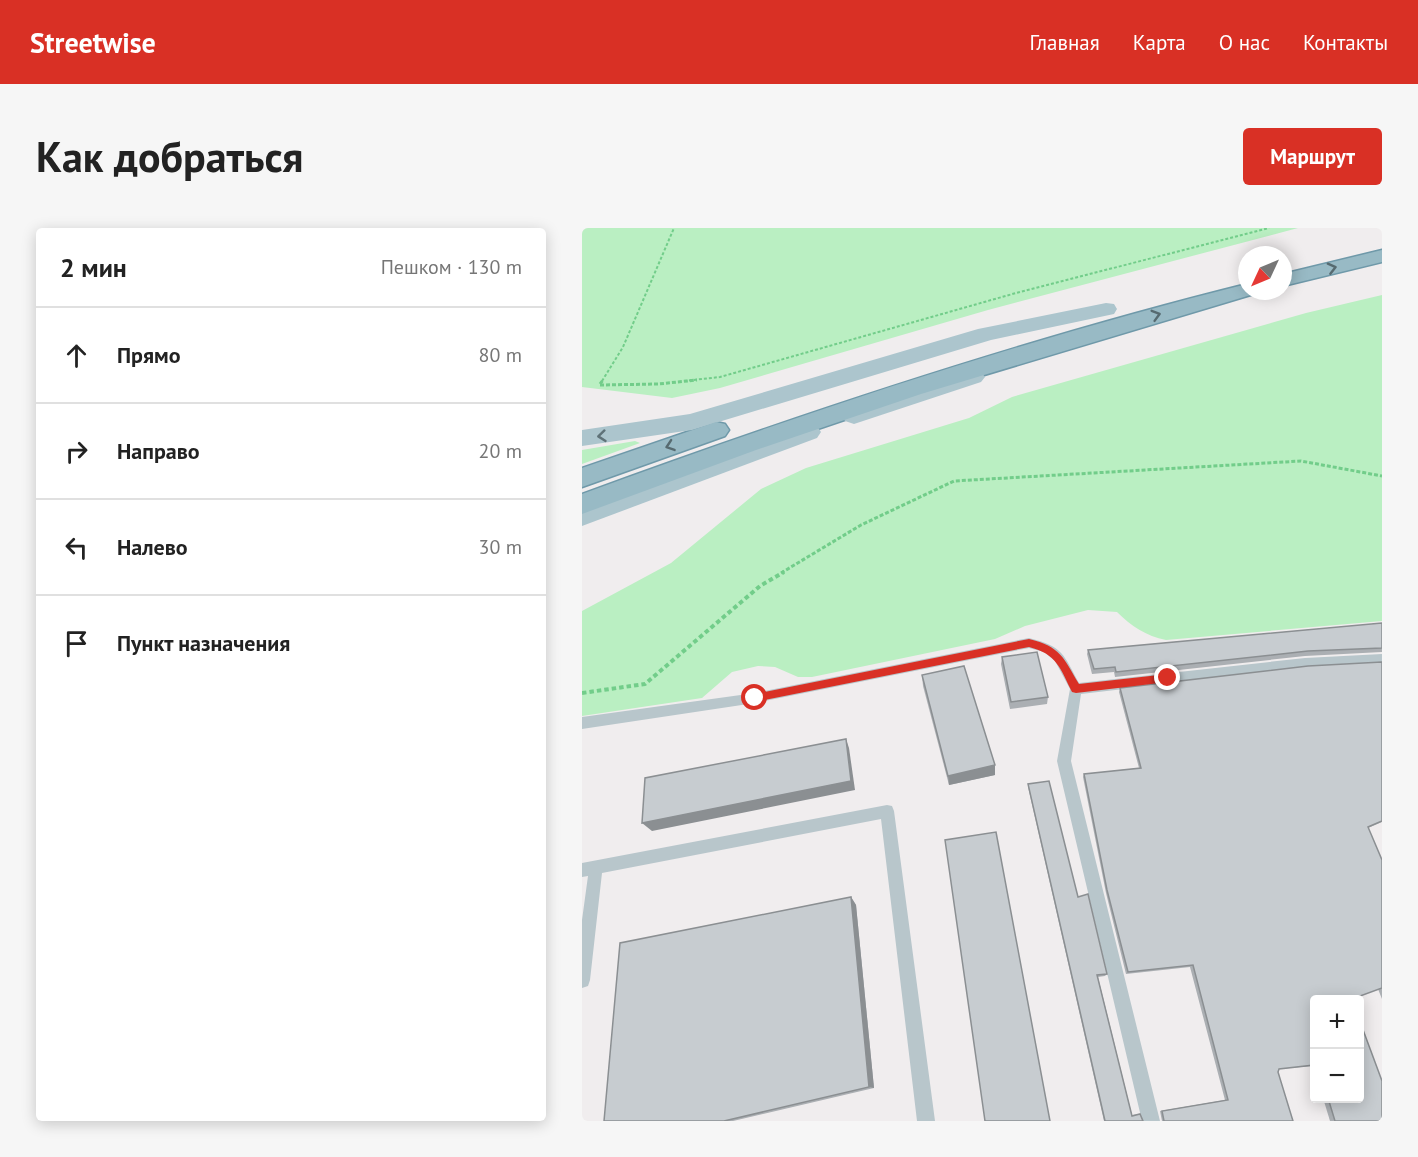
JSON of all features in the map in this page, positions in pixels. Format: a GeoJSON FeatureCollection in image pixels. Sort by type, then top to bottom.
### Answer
{"type":"FeatureCollection","features":[{"type":"Feature","properties":{"kind":"highway"},"geometry":{"type":"LineString","coordinates":[[1292,260],[1382,239]]}},
{"type":"Feature","properties":{"kind":"highway"},"geometry":{"type":"LineString","coordinates":[[1292,278],[1382,256]]}},
{"type":"Feature","properties":{"kind":"highway"},"geometry":{"type":"LineString","coordinates":[[582,504],[757,439],[1238,274]]}},
{"type":"Feature","properties":{"kind":"highway"},"geometry":{"type":"LineString","coordinates":[[582,478],[866,380],[1114,317],[1238,292]]}},
{"type":"Feature","properties":{"kind":"main road"},"geometry":{"type":"LineString","coordinates":[[582,438],[692,422],[739,410],[986,334],[1114,317]]}},
{"type":"Feature","properties":{"kind":"main road"},"geometry":{"type":"LineString","coordinates":[[582,516],[1114,317]]}},
{"type":"Feature","properties":{"kind":"lane"},"geometry":{"type":"LineString","coordinates":[[582,723],[755,698],[1029,643],[1048,648],[1059,657],[1076,689],[1064,761],[1151,1121]]}},
{"type":"Feature","properties":{"kind":"lane"},"geometry":{"type":"LineString","coordinates":[[1076,689],[1305,663],[1382,659]]}},
{"type":"Feature","properties":{"kind":"lane"},"geometry":{"type":"LineString","coordinates":[[582,980],[589,869],[887,811],[926,1121]]}},
{"type":"Feature","properties":{"kind":"path"},"geometry":{"type":"LineString","coordinates":[[674,228],[623,347],[600,385],[658,384],[720,377],[1016,293],[1269,228]]}},
{"type":"Feature","properties":{"kind":"path"},"geometry":{"type":"LineString","coordinates":[[582,693],[645,684],[760,585],[861,525],[954,481],[1302,461],[1382,476]]}},
{"type":"Feature","properties":{"kind":"green space"},"geometry":{"type":"Polygon","coordinates":[[[582,228],[1298,228],[988,310],[720,388],[672,398],[582,387],[582,228]]]}},
{"type":"Feature","properties":{"kind":"green space"},"geometry":{"type":"Polygon","coordinates":[[[1382,295],[1382,621],[1166,640],[1139,630],[1117,612],[1088,610],[1025,626],[995,639],[812,677],[798,677],[775,667],[758,666],[732,672],[702,698],[582,716],[582,611],[671,563],[761,489],[806,468],[969,418],[1012,397],[1306,313],[1382,295]]]}},
{"type":"Feature","properties":{"kind":"green space"},"geometry":{"type":"Polygon","coordinates":[[[635,441],[640,443],[582,464],[582,450],[635,441]]]}},
{"type":"Feature","properties":{"kind":"building"},"geometry":{"type":"Polygon","coordinates":[[[1382,623],[1382,648],[1308,651],[1116,672],[1115,667],[1094,669],[1088,650],[1382,623]]]}},
{"type":"Feature","properties":{"kind":"building"},"geometry":{"type":"Polygon","coordinates":[[[1037,652],[1048,697],[1011,702],[1002,657],[1037,652]]]}},
{"type":"Feature","properties":{"kind":"building"},"geometry":{"type":"Polygon","coordinates":[[[1382,662],[1382,821],[1368,827],[1382,860],[1382,988],[1363,995],[1310,995],[1310,1065],[1279,1069],[1278,1072],[1293,1121],[1164,1121],[1162,1111],[1228,1100],[1193,965],[1128,972],[1107,890],[1084,774],[1141,768],[1120,688],[1308,666],[1382,662]]]}},
{"type":"Feature","properties":{"kind":"building"},"geometry":{"type":"Polygon","coordinates":[[[964,666],[995,765],[948,776],[922,675],[964,666]]]}},
{"type":"Feature","properties":{"kind":"building"},"geometry":{"type":"Polygon","coordinates":[[[846,739],[851,781],[642,823],[645,778],[846,739]]]}},
{"type":"Feature","properties":{"kind":"building"},"geometry":{"type":"Polygon","coordinates":[[[1049,781],[1078,897],[1088,894],[1107,974],[1097,975],[1132,1116],[1140,1114],[1143,1121],[1105,1121],[1028,784],[1049,781]]]}},
{"type":"Feature","properties":{"kind":"building"},"geometry":{"type":"Polygon","coordinates":[[[996,832],[1050,1121],[985,1121],[945,840],[996,832]]]}},
{"type":"Feature","properties":{"kind":"building"},"geometry":{"type":"Polygon","coordinates":[[[851,897],[869,1087],[724,1121],[604,1121],[620,943],[851,897]]]}},
{"type":"Feature","properties":{"kind":"building"},"geometry":{"type":"Polygon","coordinates":[[[1364,1032],[1382,1081],[1382,1121],[1335,1121],[1330,1103],[1364,1103],[1364,1032]]]}},
{"type":"Feature","properties":{"kind":"route"},"geometry":{"type":"LineString","coordinates":[[755,698],[1029,643],[1040,644],[1059,657],[1076,689],[1168,678]]}}]}
